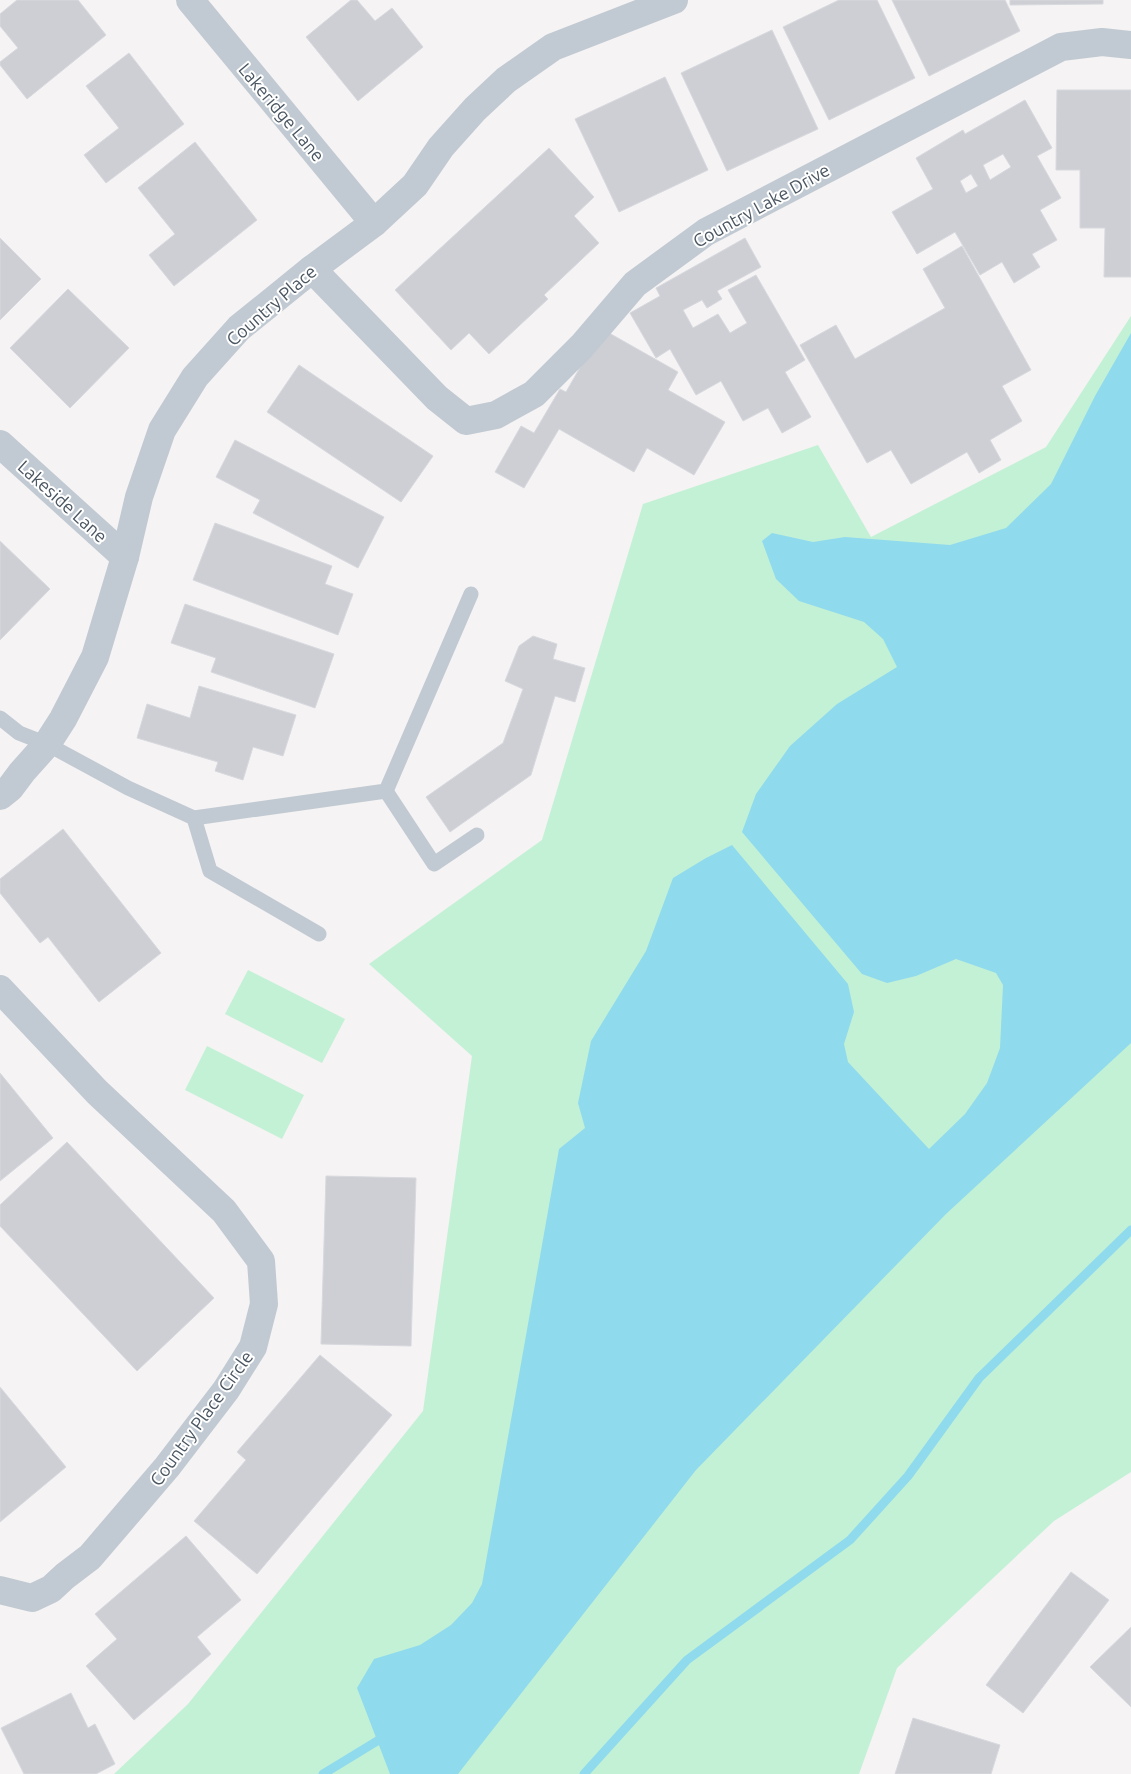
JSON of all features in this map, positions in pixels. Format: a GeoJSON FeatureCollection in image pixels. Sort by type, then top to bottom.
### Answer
{"type":"FeatureCollection","features":[{"type":"Feature","properties":{"kind":"street","name":"Lakeridge Lane"},"geometry":{"type":"LineString","coordinates":[[190,0],[374,223]]}},
{"type":"Feature","properties":{"kind":"street","name":"Country Place"},"geometry":{"type":"LineString","coordinates":[[0,796],[10,788],[47,744],[63,719],[95,657],[126,557],[139,497],[162,430],[195,377],[239,328],[312,269],[374,223],[414,185],[441,147],[475,109],[506,80],[553,47],[674,0]]}},
{"type":"Feature","properties":{"kind":"street","name":"Country Lake Drive"},"geometry":{"type":"LineString","coordinates":[[312,269],[444,404],[466,421],[496,415],[534,394],[582,346],[634,284],[706,232],[1061,47],[1102,42],[1131,45]]}},
{"type":"Feature","properties":{"kind":"street","name":"Lakeside Lane"},"geometry":{"type":"LineString","coordinates":[[0,444],[126,557]]}},
{"type":"Feature","properties":{"kind":"street","name":"Country Place Circle"},"geometry":{"type":"LineString","coordinates":[[0,989],[97,1092],[224,1211],[261,1261],[264,1304],[253,1347],[226,1390],[167,1468],[90,1557],[51,1589],[32,1598],[0,1590]]}},
{"type":"Feature","properties":{"kind":"lane"},"geometry":{"type":"LineString","coordinates":[[386,791],[471,594]]}},
{"type":"Feature","properties":{"kind":"lane"},"geometry":{"type":"LineString","coordinates":[[0,718],[19,733],[47,744],[128,788],[194,818],[386,791]]}},
{"type":"Feature","properties":{"kind":"lane"},"geometry":{"type":"LineString","coordinates":[[386,791],[434,864],[476,835]]}},
{"type":"Feature","properties":{"kind":"lane"},"geometry":{"type":"LineString","coordinates":[[194,818],[210,871],[319,934]]}},
{"type":"Feature","properties":{"kind":"green space"},"geometry":{"type":"Polygon","coordinates":[[[1131,316],[1131,1472],[1054,1521],[897,1668],[859,1774],[114,1774],[188,1704],[423,1411],[472,1056],[369,964],[542,840],[643,504],[818,445],[871,537],[1046,447],[1131,316]]]}},
{"type":"Feature","properties":{"kind":"green space"},"geometry":{"type":"Polygon","coordinates":[[[248,970],[345,1019],[322,1063],[225,1014],[248,970]]]}},
{"type":"Feature","properties":{"kind":"green space"},"geometry":{"type":"Polygon","coordinates":[[[207,1046],[304,1095],[282,1139],[185,1090],[207,1046]]]}},
{"type":"Feature","properties":{"kind":"water"},"geometry":{"type":"Polygon","coordinates":[[[1131,333],[1131,1043],[946,1214],[696,1470],[458,1774],[390,1774],[357,1688],[374,1659],[420,1645],[451,1625],[472,1603],[482,1584],[559,1149],[585,1128],[578,1103],[591,1041],[646,951],[673,878],[732,845],[848,984],[854,1012],[844,1044],[848,1062],[929,1149],[965,1114],[987,1083],[1000,1048],[1003,985],[996,973],[956,959],[916,976],[887,983],[862,974],[742,832],[756,794],[790,746],[837,704],[897,667],[883,639],[864,622],[799,601],[776,579],[762,541],[772,533],[813,542],[845,537],[950,545],[1006,528],[1051,484],[1095,396],[1131,333]]]}},
{"type":"Feature","properties":{"kind":"building"},"geometry":{"type":"Polygon","coordinates":[[[17,0],[78,0],[106,35],[27,99],[0,65],[0,62],[18,48],[0,26],[0,14],[17,0]]]}},
{"type":"Feature","properties":{"kind":"building"},"geometry":{"type":"Polygon","coordinates":[[[351,0],[357,0],[375,21],[392,8],[423,47],[358,101],[306,37],[351,0]]]}},
{"type":"Feature","properties":{"kind":"building"},"geometry":{"type":"Polygon","coordinates":[[[839,0],[877,0],[915,78],[829,120],[783,27],[839,0]]]}},
{"type":"Feature","properties":{"kind":"building"},"geometry":{"type":"Polygon","coordinates":[[[892,0],[1005,0],[1020,31],[929,76],[892,0]]]}},
{"type":"Feature","properties":{"kind":"building"},"geometry":{"type":"Polygon","coordinates":[[[1010,0],[1103,0],[1103,4],[1010,5],[1010,0]]]}},
{"type":"Feature","properties":{"kind":"building"},"geometry":{"type":"Polygon","coordinates":[[[772,30],[818,129],[727,171],[681,73],[772,30]]]}},
{"type":"Feature","properties":{"kind":"building"},"geometry":{"type":"Polygon","coordinates":[[[129,53],[184,124],[106,183],[84,155],[119,128],[86,86],[129,53]]]}},
{"type":"Feature","properties":{"kind":"building"},"geometry":{"type":"Polygon","coordinates":[[[665,77],[708,170],[619,212],[575,119],[665,77]]]}},
{"type":"Feature","properties":{"kind":"building"},"geometry":{"type":"Polygon","coordinates":[[[1057,90],[1131,90],[1131,277],[1104,277],[1105,228],[1080,228],[1080,170],[1056,170],[1057,90]]]}},
{"type":"Feature","properties":{"kind":"building"},"geometry":{"type":"Polygon","coordinates":[[[1025,100],[1052,148],[1037,156],[1061,198],[1040,210],[1057,240],[1032,254],[1040,267],[1014,283],[1002,262],[980,275],[955,232],[917,254],[892,212],[933,189],[916,158],[963,130],[965,134],[1025,100]],[[1003,154],[983,165],[990,180],[1011,167],[1003,154]],[[971,174],[960,181],[966,193],[978,186],[971,174]]]}},
{"type":"Feature","properties":{"kind":"building"},"geometry":{"type":"Polygon","coordinates":[[[195,142],[257,220],[174,286],[149,255],[175,234],[138,188],[195,142]]]}},
{"type":"Feature","properties":{"kind":"building"},"geometry":{"type":"Polygon","coordinates":[[[549,148],[594,197],[574,216],[599,243],[544,295],[548,299],[489,354],[469,333],[451,350],[395,290],[549,148]]]}},
{"type":"Feature","properties":{"kind":"building"},"geometry":{"type":"Polygon","coordinates":[[[0,238],[41,279],[0,320],[0,238]]]}},
{"type":"Feature","properties":{"kind":"building"},"geometry":{"type":"Polygon","coordinates":[[[745,238],[761,267],[717,291],[722,299],[707,308],[702,300],[683,310],[693,328],[718,314],[730,333],[747,323],[728,290],[756,275],[805,360],[785,372],[811,417],[782,433],[768,408],[743,421],[721,381],[696,395],[670,349],[656,358],[630,313],[660,296],[656,288],[745,238]]]}},
{"type":"Feature","properties":{"kind":"building"},"geometry":{"type":"Polygon","coordinates":[[[962,246],[1031,370],[1002,386],[1022,421],[990,440],[1001,460],[979,473],[967,452],[911,484],[891,450],[867,463],[800,345],[836,325],[855,359],[945,308],[923,269],[962,246]]]}},
{"type":"Feature","properties":{"kind":"building"},"geometry":{"type":"Polygon","coordinates":[[[68,289],[129,348],[70,408],[10,348],[68,289]]]}},
{"type":"Feature","properties":{"kind":"building"},"geometry":{"type":"Polygon","coordinates":[[[602,329],[678,372],[668,390],[725,422],[694,475],[647,448],[634,472],[559,429],[524,488],[495,472],[521,426],[534,433],[560,389],[566,392],[602,329]]]}},
{"type":"Feature","properties":{"kind":"building"},"geometry":{"type":"Polygon","coordinates":[[[299,365],[433,456],[401,502],[267,412],[299,365]]]}},
{"type":"Feature","properties":{"kind":"building"},"geometry":{"type":"Polygon","coordinates":[[[235,440],[384,517],[358,568],[253,513],[260,500],[216,477],[235,440]]]}},
{"type":"Feature","properties":{"kind":"building"},"geometry":{"type":"Polygon","coordinates":[[[215,523],[332,566],[325,584],[353,594],[338,635],[193,580],[215,523]]]}},
{"type":"Feature","properties":{"kind":"building"},"geometry":{"type":"Polygon","coordinates":[[[0,541],[50,589],[0,640],[0,541]]]}},
{"type":"Feature","properties":{"kind":"building"},"geometry":{"type":"Polygon","coordinates":[[[185,604],[334,654],[315,708],[211,672],[216,658],[171,643],[185,604]]]}},
{"type":"Feature","properties":{"kind":"building"},"geometry":{"type":"Polygon","coordinates":[[[533,636],[557,644],[553,659],[585,668],[575,702],[555,696],[531,775],[450,832],[426,797],[503,743],[523,689],[505,681],[519,646],[533,636]]]}},
{"type":"Feature","properties":{"kind":"building"},"geometry":{"type":"Polygon","coordinates":[[[199,686],[296,715],[283,756],[253,747],[243,780],[215,771],[218,762],[137,738],[147,704],[190,718],[199,686]]]}},
{"type":"Feature","properties":{"kind":"building"},"geometry":{"type":"Polygon","coordinates":[[[63,829],[161,953],[99,1002],[48,937],[40,943],[0,893],[0,879],[63,829]]]}},
{"type":"Feature","properties":{"kind":"building"},"geometry":{"type":"Polygon","coordinates":[[[0,1073],[53,1138],[0,1181],[0,1073]]]}},
{"type":"Feature","properties":{"kind":"building"},"geometry":{"type":"Polygon","coordinates":[[[67,1142],[214,1298],[137,1371],[0,1226],[0,1205],[67,1142]]]}},
{"type":"Feature","properties":{"kind":"building"},"geometry":{"type":"Polygon","coordinates":[[[326,1176],[416,1178],[411,1346],[321,1344],[326,1176]]]}},
{"type":"Feature","properties":{"kind":"building"},"geometry":{"type":"Polygon","coordinates":[[[320,1355],[392,1415],[257,1574],[194,1521],[246,1460],[237,1452],[320,1355]]]}},
{"type":"Feature","properties":{"kind":"building"},"geometry":{"type":"Polygon","coordinates":[[[0,1387],[66,1467],[0,1522],[0,1387]]]}},
{"type":"Feature","properties":{"kind":"building"},"geometry":{"type":"Polygon","coordinates":[[[186,1536],[241,1600],[197,1637],[211,1654],[134,1720],[86,1666],[117,1639],[95,1614],[186,1536]]]}},
{"type":"Feature","properties":{"kind":"building"},"geometry":{"type":"Polygon","coordinates":[[[1071,1572],[1109,1600],[1023,1713],[986,1685],[1071,1572]]]}},
{"type":"Feature","properties":{"kind":"building"},"geometry":{"type":"Polygon","coordinates":[[[1131,1627],[1131,1707],[1090,1667],[1131,1627]]]}},
{"type":"Feature","properties":{"kind":"building"},"geometry":{"type":"Polygon","coordinates":[[[71,1693],[88,1728],[95,1724],[115,1764],[96,1774],[24,1774],[1,1728],[71,1693]]]}},
{"type":"Feature","properties":{"kind":"building"},"geometry":{"type":"Polygon","coordinates":[[[913,1718],[1000,1745],[991,1774],[895,1774],[913,1718]]]}},
{"type":"Feature","properties":{"kind":"waterway"},"geometry":{"type":"LineString","coordinates":[[584,1774],[687,1660],[850,1540],[908,1476],[979,1378],[1131,1230]]}},
{"type":"Feature","properties":{"kind":"waterway"},"geometry":{"type":"LineString","coordinates":[[323,1774],[387,1735]]}}]}
